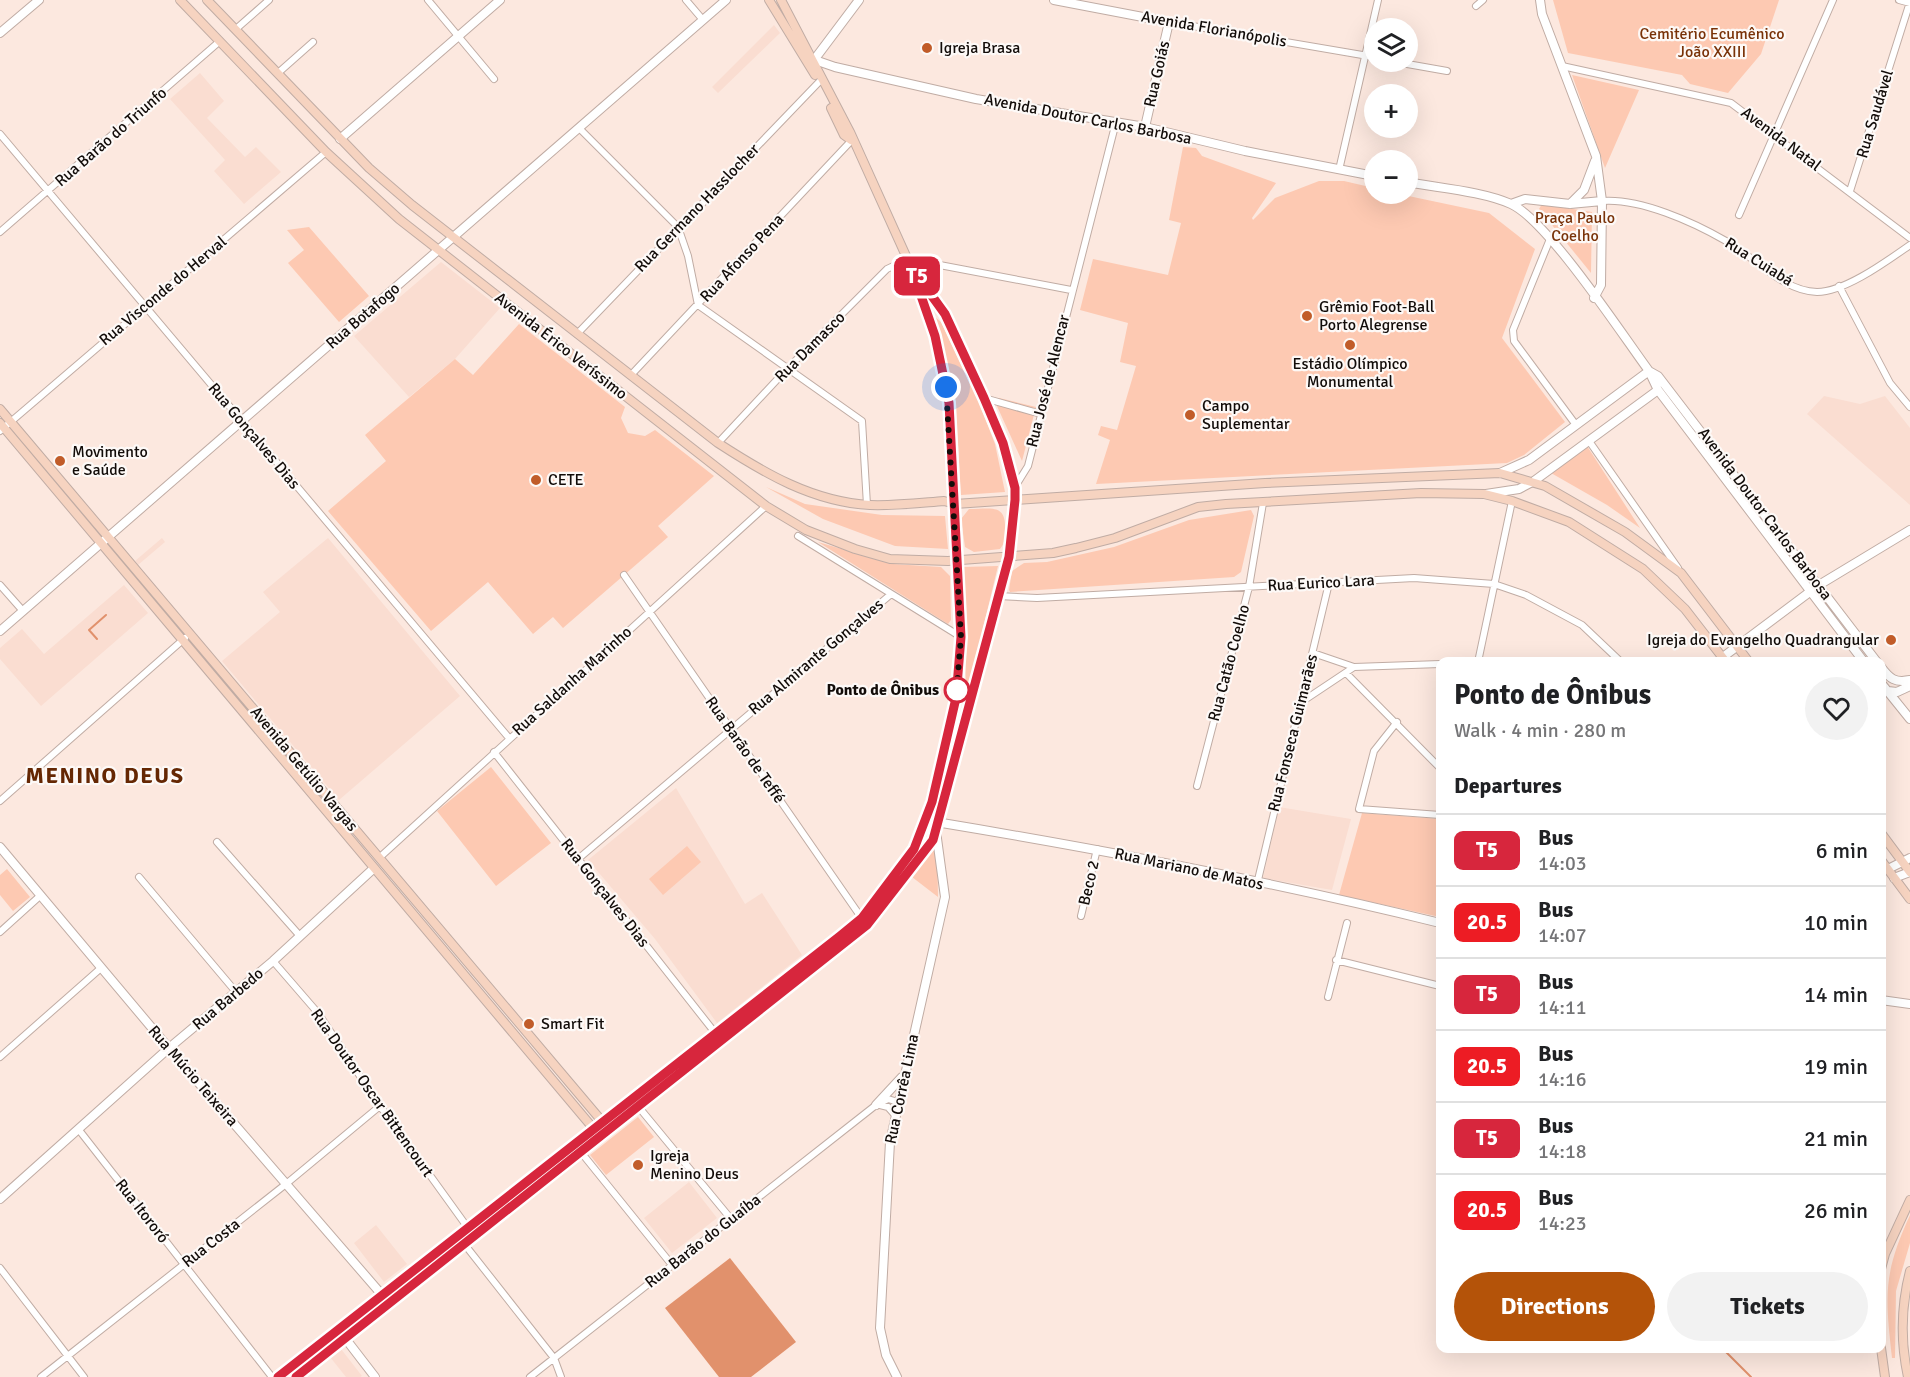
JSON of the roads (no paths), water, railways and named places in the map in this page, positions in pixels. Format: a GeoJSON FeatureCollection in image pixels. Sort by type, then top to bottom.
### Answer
{"type":"FeatureCollection","features":[{"type":"Feature","properties":{"kind":"main road","name":"Avenida Érico Veríssimo"},"geometry":{"type":"LineString","coordinates":[[180,0],[363,188],[437,250],[766,506],[806,530],[855,549],[890,559],[948,561],[957,558],[1009,557],[1076,548],[1115,537],[1198,507],[1421,493],[1484,494],[1512,501],[1569,522],[1643,569],[1685,609],[1720,657]]}},
{"type":"Feature","properties":{"kind":"main road","name":"Avenida Érico Veríssimo"},"geometry":{"type":"LineString","coordinates":[[207,0],[369,168],[453,237],[718,443],[760,471],[805,492],[867,505],[944,501],[955,504],[1265,483],[1500,473],[1534,482],[1625,532],[1681,573],[1745,657]]}},
{"type":"Feature","properties":{"kind":"main road"},"geometry":{"type":"LineString","coordinates":[[769,0],[805,54],[844,135],[851,141]]}},
{"type":"Feature","properties":{"kind":"main road"},"geometry":{"type":"LineString","coordinates":[[781,0],[814,60],[909,263],[945,314],[1003,443],[1015,488]]}},
{"type":"Feature","properties":{"kind":"main road","name":"Rua José de Alencar"},"geometry":{"type":"LineString","coordinates":[[606,1126],[647,1088],[864,921],[914,849],[932,802],[956,698],[961,637],[955,504],[944,370],[931,322],[909,263]]}},
{"type":"Feature","properties":{"kind":"main road","name":"Avenida Getúlio Vargas"},"geometry":{"type":"LineString","coordinates":[[0,409],[4,423],[379,858],[606,1126]]}},
{"type":"Feature","properties":{"kind":"main road","name":"Rua José de Alencar"},"geometry":{"type":"LineString","coordinates":[[278,1377],[468,1228],[637,1105],[788,988],[864,921],[924,855],[933,840],[1009,557],[1015,488]]}},
{"type":"Feature","properties":{"kind":"main road","name":"Avenida Getúlio Vargas"},"geometry":{"type":"LineString","coordinates":[[184,633],[373,869],[597,1133]]}},
{"type":"Feature","properties":{"kind":"main road"},"geometry":{"type":"LineString","coordinates":[[1886,838],[1907,860],[1910,872]]}},
{"type":"Feature","properties":{"kind":"main road"},"geometry":{"type":"LineString","coordinates":[[373,869],[379,863],[379,858]]}},
{"type":"Feature","properties":{"kind":"main road"},"geometry":{"type":"LineString","coordinates":[[1886,866],[1910,899]]}},
{"type":"Feature","properties":{"kind":"main road"},"geometry":{"type":"LineString","coordinates":[[788,988],[804,965]]}},
{"type":"Feature","properties":{"kind":"main road"},"geometry":{"type":"LineString","coordinates":[[707,1052],[716,1034],[733,1031]]}},
{"type":"Feature","properties":{"kind":"main road","name":"Rua José de Alencar"},"geometry":{"type":"LineString","coordinates":[[296,1377],[580,1151],[597,1133]]}},
{"type":"Feature","properties":{"kind":"main road"},"geometry":{"type":"LineString","coordinates":[[1886,1250],[1910,1200]]}},
{"type":"Feature","properties":{"kind":"main road"},"geometry":{"type":"LineString","coordinates":[[1908,1377],[1902,1331],[1903,1297],[1910,1271]]}},
{"type":"Feature","properties":{"kind":"main road"},"geometry":{"type":"LineString","coordinates":[[1882,1353],[1885,1377]]}},
{"type":"Feature","properties":{"kind":"street"},"geometry":{"type":"LineString","coordinates":[[0,33],[39,0]]}},
{"type":"Feature","properties":{"kind":"street"},"geometry":{"type":"LineString","coordinates":[[236,29],[269,0]]}},
{"type":"Feature","properties":{"kind":"street"},"geometry":{"type":"LineString","coordinates":[[428,0],[494,79]]}},
{"type":"Feature","properties":{"kind":"street"},"geometry":{"type":"LineString","coordinates":[[340,139],[500,0]]}},
{"type":"Feature","properties":{"kind":"street"},"geometry":{"type":"LineString","coordinates":[[686,0],[703,20]]}},
{"type":"Feature","properties":{"kind":"street","name":"Rua Botafogo"},"geometry":{"type":"LineString","coordinates":[[0,631],[726,0]]}},
{"type":"Feature","properties":{"kind":"street"},"geometry":{"type":"LineString","coordinates":[[814,60],[859,0]]}},
{"type":"Feature","properties":{"kind":"street","name":"Avenida Florianópolis"},"geometry":{"type":"LineString","coordinates":[[1054,0],[1364,56]]}},
{"type":"Feature","properties":{"kind":"street"},"geometry":{"type":"LineString","coordinates":[[1374,18],[1378,0]]}},
{"type":"Feature","properties":{"kind":"street"},"geometry":{"type":"LineString","coordinates":[[1476,6],[1484,0]]}},
{"type":"Feature","properties":{"kind":"street"},"geometry":{"type":"LineString","coordinates":[[1535,0],[1596,156],[1602,201],[1601,285],[1594,298]]}},
{"type":"Feature","properties":{"kind":"street"},"geometry":{"type":"LineString","coordinates":[[1540,0],[1542,14]]}},
{"type":"Feature","properties":{"kind":"street"},"geometry":{"type":"LineString","coordinates":[[1739,214],[1833,0]]}},
{"type":"Feature","properties":{"kind":"street"},"geometry":{"type":"LineString","coordinates":[[1899,0],[1910,3]]}},
{"type":"Feature","properties":{"kind":"street","name":"Rua Saudável"},"geometry":{"type":"LineString","coordinates":[[1850,191],[1910,3]]}},
{"type":"Feature","properties":{"kind":"street","name":"Rua Goiás"},"geometry":{"type":"LineString","coordinates":[[1145,127],[1169,22]]}},
{"type":"Feature","properties":{"kind":"street","name":"Rua Barão do Triunfo"},"geometry":{"type":"LineString","coordinates":[[0,232],[220,41]]}},
{"type":"Feature","properties":{"kind":"street"},"geometry":{"type":"LineString","coordinates":[[278,73],[313,42]]}},
{"type":"Feature","properties":{"kind":"street","name":"Avenida Doutor Carlos Barbosa"},"geometry":{"type":"LineString","coordinates":[[805,54],[814,60],[976,99],[1145,127],[1364,174]]}},
{"type":"Feature","properties":{"kind":"street"},"geometry":{"type":"LineString","coordinates":[[1339,170],[1364,60]]}},
{"type":"Feature","properties":{"kind":"street"},"geometry":{"type":"LineString","coordinates":[[1418,66],[1447,71]]}},
{"type":"Feature","properties":{"kind":"street","name":"Avenida Natal"},"geometry":{"type":"LineString","coordinates":[[1562,66],[1731,103],[1910,238]]}},
{"type":"Feature","properties":{"kind":"street","name":"Rua Germano Hasslocher"},"geometry":{"type":"LineString","coordinates":[[577,334],[819,82]]}},
{"type":"Feature","properties":{"kind":"street","name":"Rua José de Alencar"},"geometry":{"type":"LineString","coordinates":[[1015,488],[1028,466],[1071,290],[1116,122]]}},
{"type":"Feature","properties":{"kind":"street"},"geometry":{"type":"LineString","coordinates":[[580,129],[678,227],[688,256],[699,305],[862,420],[867,505]]}},
{"type":"Feature","properties":{"kind":"street","name":"Rua Gonçalves Dias"},"geometry":{"type":"LineString","coordinates":[[0,134],[510,738]]}},
{"type":"Feature","properties":{"kind":"street","name":"Rua Afonso Pena"},"geometry":{"type":"LineString","coordinates":[[631,375],[851,141]]}},
{"type":"Feature","properties":{"kind":"street","name":"Rua Visconde do Herval"},"geometry":{"type":"LineString","coordinates":[[4,423],[326,152]]}},
{"type":"Feature","properties":{"kind":"street"},"geometry":{"type":"LineString","coordinates":[[1570,204],[1584,190],[1596,156]]}},
{"type":"Feature","properties":{"kind":"street","name":"Avenida Doutor Carlos Barbosa"},"geometry":{"type":"LineString","coordinates":[[1418,184],[1511,204],[1531,218],[1550,238],[1648,371],[1658,390],[1860,657]]}},
{"type":"Feature","properties":{"kind":"street"},"geometry":{"type":"LineString","coordinates":[[1511,204],[1525,199],[1570,204],[1602,201]]}},
{"type":"Feature","properties":{"kind":"street","name":"Rua Cuiabá"},"geometry":{"type":"LineString","coordinates":[[1602,201],[1656,208],[1727,241],[1779,278],[1797,287],[1817,292],[1839,286],[1876,268],[1910,245]]}},
{"type":"Feature","properties":{"kind":"street"},"geometry":{"type":"LineString","coordinates":[[1550,238],[1514,330],[1514,341],[1576,425]]}},
{"type":"Feature","properties":{"kind":"street"},"geometry":{"type":"LineString","coordinates":[[909,263],[1071,290]]}},
{"type":"Feature","properties":{"kind":"street","name":"Rua Damasco"},"geometry":{"type":"LineString","coordinates":[[718,443],[787,369],[887,269],[909,263]]}},
{"type":"Feature","properties":{"kind":"street"},"geometry":{"type":"LineString","coordinates":[[1839,286],[1890,383],[1910,407]]}},
{"type":"Feature","properties":{"kind":"street"},"geometry":{"type":"LineString","coordinates":[[1500,473],[1528,460],[1648,371]]}},
{"type":"Feature","properties":{"kind":"street","name":"Avenida Doutor Carlos Barbosa"},"geometry":{"type":"LineString","coordinates":[[1648,371],[1658,376],[1873,657]]}},
{"type":"Feature","properties":{"kind":"street"},"geometry":{"type":"LineString","coordinates":[[1484,494],[1519,489],[1534,482],[1658,390]]}},
{"type":"Feature","properties":{"kind":"street"},"geometry":{"type":"LineString","coordinates":[[984,398],[1041,414]]}},
{"type":"Feature","properties":{"kind":"street"},"geometry":{"type":"LineString","coordinates":[[1589,441],[1681,573]]}},
{"type":"Feature","properties":{"kind":"street"},"geometry":{"type":"LineString","coordinates":[[1479,657],[1512,501]]}},
{"type":"Feature","properties":{"kind":"street","name":"Rua Catão Coelho"},"geometry":{"type":"LineString","coordinates":[[1197,786],[1248,587],[1263,503]]}},
{"type":"Feature","properties":{"kind":"street","name":"Rua Saldanha Marinho"},"geometry":{"type":"LineString","coordinates":[[379,858],[766,506]]}},
{"type":"Feature","properties":{"kind":"street"},"geometry":{"type":"LineString","coordinates":[[806,530],[801,538],[890,596],[961,637]]}},
{"type":"Feature","properties":{"kind":"street"},"geometry":{"type":"LineString","coordinates":[[1725,657],[1819,585],[1910,530]]}},
{"type":"Feature","properties":{"kind":"street","name":"Rua Barão de Teffé"},"geometry":{"type":"LineString","coordinates":[[624,575],[864,921]]}},
{"type":"Feature","properties":{"kind":"street","name":"Rua Eurico Lara"},"geometry":{"type":"LineString","coordinates":[[998,596],[1037,598],[1414,579],[1494,584],[1526,595],[1582,625],[1616,657]]}},
{"type":"Feature","properties":{"kind":"street","name":"Rua Fonseca Guimarães"},"geometry":{"type":"LineString","coordinates":[[1257,884],[1329,583]]}},
{"type":"Feature","properties":{"kind":"street"},"geometry":{"type":"LineString","coordinates":[[0,585],[23,611]]}},
{"type":"Feature","properties":{"kind":"street","name":"Rua Almirante Gonçalves"},"geometry":{"type":"LineString","coordinates":[[578,859],[890,596]]}},
{"type":"Feature","properties":{"kind":"street"},"geometry":{"type":"LineString","coordinates":[[0,801],[184,633]]}},
{"type":"Feature","properties":{"kind":"street"},"geometry":{"type":"LineString","coordinates":[[1313,653],[1354,668],[1436,664]]}},
{"type":"Feature","properties":{"kind":"street"},"geometry":{"type":"LineString","coordinates":[[1300,703],[1354,668]]}},
{"type":"Feature","properties":{"kind":"street"},"geometry":{"type":"LineString","coordinates":[[1346,673],[1436,764]]}},
{"type":"Feature","properties":{"kind":"street"},"geometry":{"type":"LineString","coordinates":[[1886,674],[1889,678],[1899,682],[1910,680]]}},
{"type":"Feature","properties":{"kind":"street"},"geometry":{"type":"LineString","coordinates":[[1888,691],[1897,692],[1910,686]]}},
{"type":"Feature","properties":{"kind":"street"},"geometry":{"type":"LineString","coordinates":[[1886,689],[1910,719]]}},
{"type":"Feature","properties":{"kind":"street"},"geometry":{"type":"LineString","coordinates":[[1397,722],[1374,751],[1359,809],[1436,815]]}},
{"type":"Feature","properties":{"kind":"street","name":"Rua Gonçalves Dias"},"geometry":{"type":"LineString","coordinates":[[494,752],[716,1034]]}},
{"type":"Feature","properties":{"kind":"street","name":"Rua Corrêa Lima"},"geometry":{"type":"LineString","coordinates":[[897,1377],[886,1355],[880,1328],[890,1142],[945,897],[932,802]]}},
{"type":"Feature","properties":{"kind":"street","name":"Rua Mariano de Matos"},"geometry":{"type":"LineString","coordinates":[[936,822],[1097,849],[1257,884],[1336,898],[1436,922]]}},
{"type":"Feature","properties":{"kind":"street"},"geometry":{"type":"LineString","coordinates":[[218,842],[300,936]]}},
{"type":"Feature","properties":{"kind":"street","name":"Rua Múcio Teixeira"},"geometry":{"type":"LineString","coordinates":[[0,847],[389,1304]]}},
{"type":"Feature","properties":{"kind":"street","name":"Beco 2"},"geometry":{"type":"LineString","coordinates":[[1082,916],[1097,849]]}},
{"type":"Feature","properties":{"kind":"street"},"geometry":{"type":"LineString","coordinates":[[1888,869],[1907,860]]}},
{"type":"Feature","properties":{"kind":"street","name":"Rua Barbedo"},"geometry":{"type":"LineString","coordinates":[[0,1199],[169,1048],[273,961],[373,869]]}},
{"type":"Feature","properties":{"kind":"street"},"geometry":{"type":"LineString","coordinates":[[1894,878],[1910,872]]}},
{"type":"Feature","properties":{"kind":"street"},"geometry":{"type":"LineString","coordinates":[[139,877],[236,992]]}},
{"type":"Feature","properties":{"kind":"street"},"geometry":{"type":"LineString","coordinates":[[0,932],[41,895]]}},
{"type":"Feature","properties":{"kind":"street"},"geometry":{"type":"LineString","coordinates":[[1328,997],[1347,923]]}},
{"type":"Feature","properties":{"kind":"street"},"geometry":{"type":"LineString","coordinates":[[1336,960],[1436,985]]}},
{"type":"Feature","properties":{"kind":"street","name":"Rua Doutor Oscar Bittencourt"},"geometry":{"type":"LineString","coordinates":[[273,961],[318,1013],[380,1106],[468,1228]]}},
{"type":"Feature","properties":{"kind":"street"},"geometry":{"type":"LineString","coordinates":[[0,1057],[101,968]]}},
{"type":"Feature","properties":{"kind":"street"},"geometry":{"type":"LineString","coordinates":[[1886,1001],[1910,1004]]}},
{"type":"Feature","properties":{"kind":"street"},"geometry":{"type":"LineString","coordinates":[[876,1105],[899,1082],[906,1068]]}},
{"type":"Feature","properties":{"kind":"street"},"geometry":{"type":"LineString","coordinates":[[647,1088],[637,1105],[731,1219]]}},
{"type":"Feature","properties":{"kind":"street","name":"Rua Barão do Guaíba"},"geometry":{"type":"LineString","coordinates":[[530,1377],[876,1105],[888,1099],[898,1101]]}},
{"type":"Feature","properties":{"kind":"street"},"geometry":{"type":"LineString","coordinates":[[876,1105],[888,1107],[895,1115]]}},
{"type":"Feature","properties":{"kind":"street","name":"Rua Costa"},"geometry":{"type":"LineString","coordinates":[[40,1377],[286,1184],[380,1106]]}},
{"type":"Feature","properties":{"kind":"street","name":"Rua Itororó"},"geometry":{"type":"LineString","coordinates":[[79,1130],[272,1377]]}},
{"type":"Feature","properties":{"kind":"street"},"geometry":{"type":"LineString","coordinates":[[580,1151],[672,1265]]}},
{"type":"Feature","properties":{"kind":"street"},"geometry":{"type":"LineString","coordinates":[[458,1236],[554,1358],[561,1377]]}},
{"type":"Feature","properties":{"kind":"street"},"geometry":{"type":"LineString","coordinates":[[0,1268],[84,1377]]}},
{"type":"Feature","properties":{"kind":"street"},"geometry":{"type":"LineString","coordinates":[[345,1338],[375,1377]]}},
{"type":"Feature","properties":{"kind":"waterway"},"geometry":{"type":"LineString","coordinates":[[97,639],[89,630],[106,615]]}},
{"type":"Feature","properties":{"kind":"waterway"},"geometry":{"type":"LineString","coordinates":[[1727,1353],[1751,1377]]}},
{"type":"Feature","properties":{"kind":"place","name":"Igreja Brasa"},"geometry":{"type":"Point","coordinates":[927,48]}},
{"type":"Feature","properties":{"kind":"place","name":"Grêmio Foot-Ball Porto Alegrense"},"geometry":{"type":"Point","coordinates":[1307,316]}},
{"type":"Feature","properties":{"kind":"place","name":"Estádio Olímpico Monumental"},"geometry":{"type":"Point","coordinates":[1350,345]}},
{"type":"Feature","properties":{"kind":"place","name":"Campo Suplementar"},"geometry":{"type":"Point","coordinates":[1190,415]}},
{"type":"Feature","properties":{"kind":"place","name":"Movimento e Saúde"},"geometry":{"type":"Point","coordinates":[60,461]}},
{"type":"Feature","properties":{"kind":"place","name":"CETE"},"geometry":{"type":"Point","coordinates":[536,480]}},
{"type":"Feature","properties":{"kind":"place","name":"Igreja do Evangelho Quadrangular"},"geometry":{"type":"Point","coordinates":[1891,640]}},
{"type":"Feature","properties":{"kind":"place","name":"Ponto de Ônibus"},"geometry":{"type":"Point","coordinates":[957,690]}},
{"type":"Feature","properties":{"kind":"place","name":"Smart Fit"},"geometry":{"type":"Point","coordinates":[529,1024]}},
{"type":"Feature","properties":{"kind":"place","name":"Igreja Menino Deus"},"geometry":{"type":"Point","coordinates":[638,1165]}},
{"type":"Feature","properties":{"kind":"district","name":"MENINO DEUS"},"geometry":{"type":"Point","coordinates":[105,775]}},
{"type":"Feature","properties":{"kind":"park label","name":"Cemitério Ecumênico João XXIII"},"geometry":{"type":"Point","coordinates":[1712,43]}},
{"type":"Feature","properties":{"kind":"park label","name":"Praça Paulo Coelho"},"geometry":{"type":"Point","coordinates":[1575,227]}}]}
